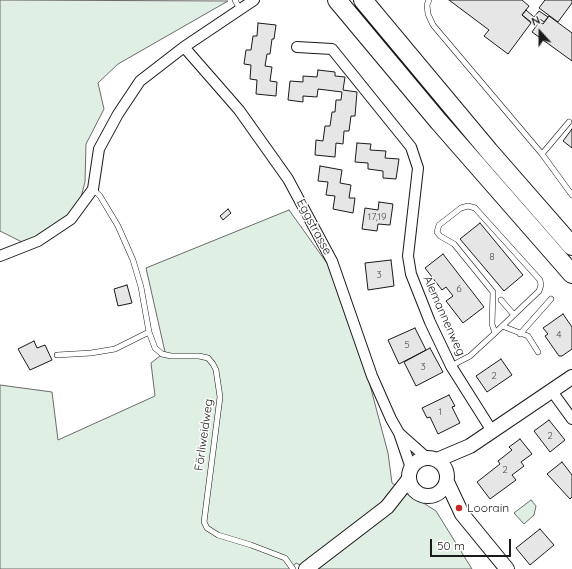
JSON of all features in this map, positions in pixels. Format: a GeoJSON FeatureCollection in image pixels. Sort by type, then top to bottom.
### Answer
{"type":"FeatureCollection","features":[{"type":"Feature","properties":{"kind":"highway"},"geometry":{"type":"LineString","coordinates":[[338,0],[444,128],[572,274]]}},
{"type":"Feature","properties":{"kind":"highway"},"geometry":{"type":"LineString","coordinates":[[363,0],[489,151],[572,246]]}},
{"type":"Feature","properties":{"kind":"main road"},"geometry":{"type":"LineString","coordinates":[[387,507],[419,460],[432,459],[470,446],[572,377]]}},
{"type":"Feature","properties":{"kind":"main road"},"geometry":{"type":"LineString","coordinates":[[434,495],[442,490],[447,477],[470,446]]}},
{"type":"Feature","properties":{"kind":"main road"},"geometry":{"type":"LineString","coordinates":[[432,459],[444,465],[447,477],[462,514]]}},
{"type":"Feature","properties":{"kind":"main road"},"geometry":{"type":"LineString","coordinates":[[410,474],[412,487],[419,493]]}},
{"type":"Feature","properties":{"kind":"main road"},"geometry":{"type":"LineString","coordinates":[[306,569],[387,507],[419,493],[434,495],[462,514],[507,569]]}},
{"type":"Feature","properties":{"kind":"street"},"geometry":{"type":"LineString","coordinates":[[0,256],[38,241],[71,219],[93,189],[99,149],[118,114],[140,81],[238,4],[254,0]]}},
{"type":"Feature","properties":{"kind":"street","name":"Alemannenweg"},"geometry":{"type":"LineString","coordinates":[[297,46],[332,49],[411,147],[418,168],[408,256],[411,274],[430,322],[451,366],[492,431]]}},
{"type":"Feature","properties":{"kind":"street","name":"Eggstrasse"},"geometry":{"type":"LineString","coordinates":[[184,47],[239,110],[288,178],[332,261],[372,376],[399,433],[410,474]]}},
{"type":"Feature","properties":{"kind":"street"},"geometry":{"type":"LineString","coordinates":[[551,390],[572,419]]}},
{"type":"Feature","properties":{"kind":"street","name":"Eggstrasse"},"geometry":{"type":"LineString","coordinates":[[399,433],[432,459]]}},
{"type":"Feature","properties":{"kind":"lane"},"geometry":{"type":"LineString","coordinates":[[429,0],[427,5],[428,14],[433,25],[542,154],[572,195]]}},
{"type":"Feature","properties":{"kind":"lane"},"geometry":{"type":"LineString","coordinates":[[542,154],[569,122]]}},
{"type":"Feature","properties":{"kind":"lane","name":"Förliweidweg"},"geometry":{"type":"LineString","coordinates":[[93,189],[100,196],[118,226],[133,260],[141,287],[148,332],[155,348],[162,354],[171,356],[199,356],[208,358],[216,370],[220,397],[203,516],[207,528],[218,535],[251,545],[285,558],[293,569]]}},
{"type":"Feature","properties":{"kind":"lane"},"geometry":{"type":"LineString","coordinates":[[451,366],[470,356],[495,333],[539,291],[541,285],[540,280],[475,208],[468,206],[461,208],[439,225],[437,232],[440,236],[454,244],[493,292],[492,324],[495,333]]}},
{"type":"Feature","properties":{"kind":"lane"},"geometry":{"type":"LineString","coordinates":[[520,334],[551,299]]}},
{"type":"Feature","properties":{"kind":"lane"},"geometry":{"type":"LineString","coordinates":[[501,300],[514,315]]}},
{"type":"Feature","properties":{"kind":"lane"},"geometry":{"type":"LineString","coordinates":[[502,326],[528,336],[538,352]]}},
{"type":"Feature","properties":{"kind":"lane"},"geometry":{"type":"LineString","coordinates":[[57,355],[91,353],[115,348],[148,332]]}},
{"type":"Feature","properties":{"kind":"green space"},"geometry":{"type":"Polygon","coordinates":[[[0,0],[228,1],[118,64],[98,83],[104,109],[86,144],[85,182],[81,197],[69,215],[38,237],[24,243],[0,231],[0,0]]]}},
{"type":"Feature","properties":{"kind":"green space"},"geometry":{"type":"Polygon","coordinates":[[[289,210],[344,287],[388,453],[392,483],[436,511],[472,569],[308,569],[296,563],[291,569],[0,569],[0,385],[52,392],[58,440],[155,396],[151,363],[165,352],[146,268],[289,210]]]}},
{"type":"Feature","properties":{"kind":"green space"},"geometry":{"type":"Polygon","coordinates":[[[531,500],[536,506],[534,515],[524,524],[514,513],[531,500]]]}},
{"type":"Feature","properties":{"kind":"building"},"geometry":{"type":"Polygon","coordinates":[[[449,0],[522,0],[529,6],[522,15],[531,23],[508,54],[484,36],[489,30],[449,0]]]}},
{"type":"Feature","properties":{"kind":"building"},"geometry":{"type":"Polygon","coordinates":[[[545,0],[572,0],[572,3],[558,22],[539,8],[545,0]]]}},
{"type":"Feature","properties":{"kind":"building"},"geometry":{"type":"Polygon","coordinates":[[[526,10],[534,17],[539,11],[548,17],[544,22],[540,19],[535,25],[522,15],[526,10]]]}},
{"type":"Feature","properties":{"kind":"building"},"geometry":{"type":"Polygon","coordinates":[[[549,16],[572,33],[572,61],[532,32],[539,22],[543,24],[549,16]]]}},
{"type":"Feature","properties":{"kind":"building"},"geometry":{"type":"Polygon","coordinates":[[[258,23],[276,25],[270,54],[267,54],[265,66],[272,67],[270,81],[277,82],[276,96],[256,94],[257,80],[250,79],[251,65],[244,64],[246,50],[251,50],[253,36],[257,36],[258,23]]]}},
{"type":"Feature","properties":{"kind":"building"},"geometry":{"type":"Polygon","coordinates":[[[318,70],[335,72],[335,76],[345,77],[343,90],[357,92],[355,116],[351,116],[349,131],[344,131],[343,144],[336,143],[335,157],[315,155],[316,140],[323,141],[325,126],[330,126],[332,112],[335,112],[336,100],[341,100],[342,92],[318,89],[317,97],[303,96],[303,102],[288,100],[290,81],[303,82],[303,76],[317,77],[318,70]]]}},
{"type":"Feature","properties":{"kind":"building"},"geometry":{"type":"Polygon","coordinates":[[[572,129],[572,148],[563,141],[572,129]]]}},
{"type":"Feature","properties":{"kind":"building"},"geometry":{"type":"Polygon","coordinates":[[[357,143],[371,144],[370,150],[386,151],[385,158],[399,159],[396,179],[383,178],[383,171],[368,169],[368,163],[355,162],[357,143]]]}},
{"type":"Feature","properties":{"kind":"building"},"geometry":{"type":"Polygon","coordinates":[[[320,166],[342,170],[340,183],[351,185],[349,198],[355,198],[353,213],[333,209],[335,196],[326,195],[328,182],[318,181],[320,166]]]}},
{"type":"Feature","properties":{"kind":"building"},"geometry":{"type":"Polygon","coordinates":[[[379,202],[393,204],[390,225],[378,224],[377,231],[362,229],[365,208],[378,210],[379,202]]]}},
{"type":"Feature","properties":{"kind":"building"},"geometry":{"type":"Polygon","coordinates":[[[228,209],[231,213],[223,220],[220,216],[228,209]]]}},
{"type":"Feature","properties":{"kind":"building"},"geometry":{"type":"Polygon","coordinates":[[[480,223],[523,275],[504,291],[460,239],[480,223]]]}},
{"type":"Feature","properties":{"kind":"building"},"geometry":{"type":"Polygon","coordinates":[[[443,254],[484,307],[463,323],[446,301],[453,296],[446,287],[442,290],[425,268],[443,254]]]}},
{"type":"Feature","properties":{"kind":"building"},"geometry":{"type":"Polygon","coordinates":[[[391,260],[394,286],[368,290],[365,263],[391,260]]]}},
{"type":"Feature","properties":{"kind":"building"},"geometry":{"type":"Polygon","coordinates":[[[127,285],[132,303],[118,306],[114,289],[127,285]]]}},
{"type":"Feature","properties":{"kind":"building"},"geometry":{"type":"Polygon","coordinates":[[[563,314],[572,327],[572,349],[562,356],[559,356],[545,336],[548,334],[543,328],[563,314]]]}},
{"type":"Feature","properties":{"kind":"building"},"geometry":{"type":"Polygon","coordinates":[[[415,328],[426,350],[399,364],[388,340],[415,328]]]}},
{"type":"Feature","properties":{"kind":"building"},"geometry":{"type":"Polygon","coordinates":[[[34,341],[37,348],[45,345],[52,360],[30,370],[18,349],[34,341]]]}},
{"type":"Feature","properties":{"kind":"building"},"geometry":{"type":"Polygon","coordinates":[[[430,348],[443,372],[416,386],[404,362],[430,348]]]}},
{"type":"Feature","properties":{"kind":"building"},"geometry":{"type":"Polygon","coordinates":[[[501,359],[512,375],[487,392],[476,376],[501,359]]]}},
{"type":"Feature","properties":{"kind":"building"},"geometry":{"type":"Polygon","coordinates":[[[449,395],[455,406],[452,407],[460,423],[438,434],[430,417],[427,418],[422,408],[449,395]]]}},
{"type":"Feature","properties":{"kind":"building"},"geometry":{"type":"Polygon","coordinates":[[[549,420],[565,440],[550,452],[534,431],[549,420]]]}},
{"type":"Feature","properties":{"kind":"building"},"geometry":{"type":"Polygon","coordinates":[[[520,439],[532,454],[521,462],[524,466],[512,475],[516,480],[490,499],[477,482],[500,464],[498,461],[512,450],[509,447],[520,439]]]}},
{"type":"Feature","properties":{"kind":"building"},"geometry":{"type":"Polygon","coordinates":[[[562,462],[572,475],[572,497],[570,499],[547,474],[562,462]]]}},
{"type":"Feature","properties":{"kind":"building"},"geometry":{"type":"Polygon","coordinates":[[[540,529],[554,545],[530,565],[516,548],[540,529]]]}},
{"type":"Feature","properties":{"kind":"place","name":"Loorain"},"geometry":{"type":"Point","coordinates":[459,508]}}]}
